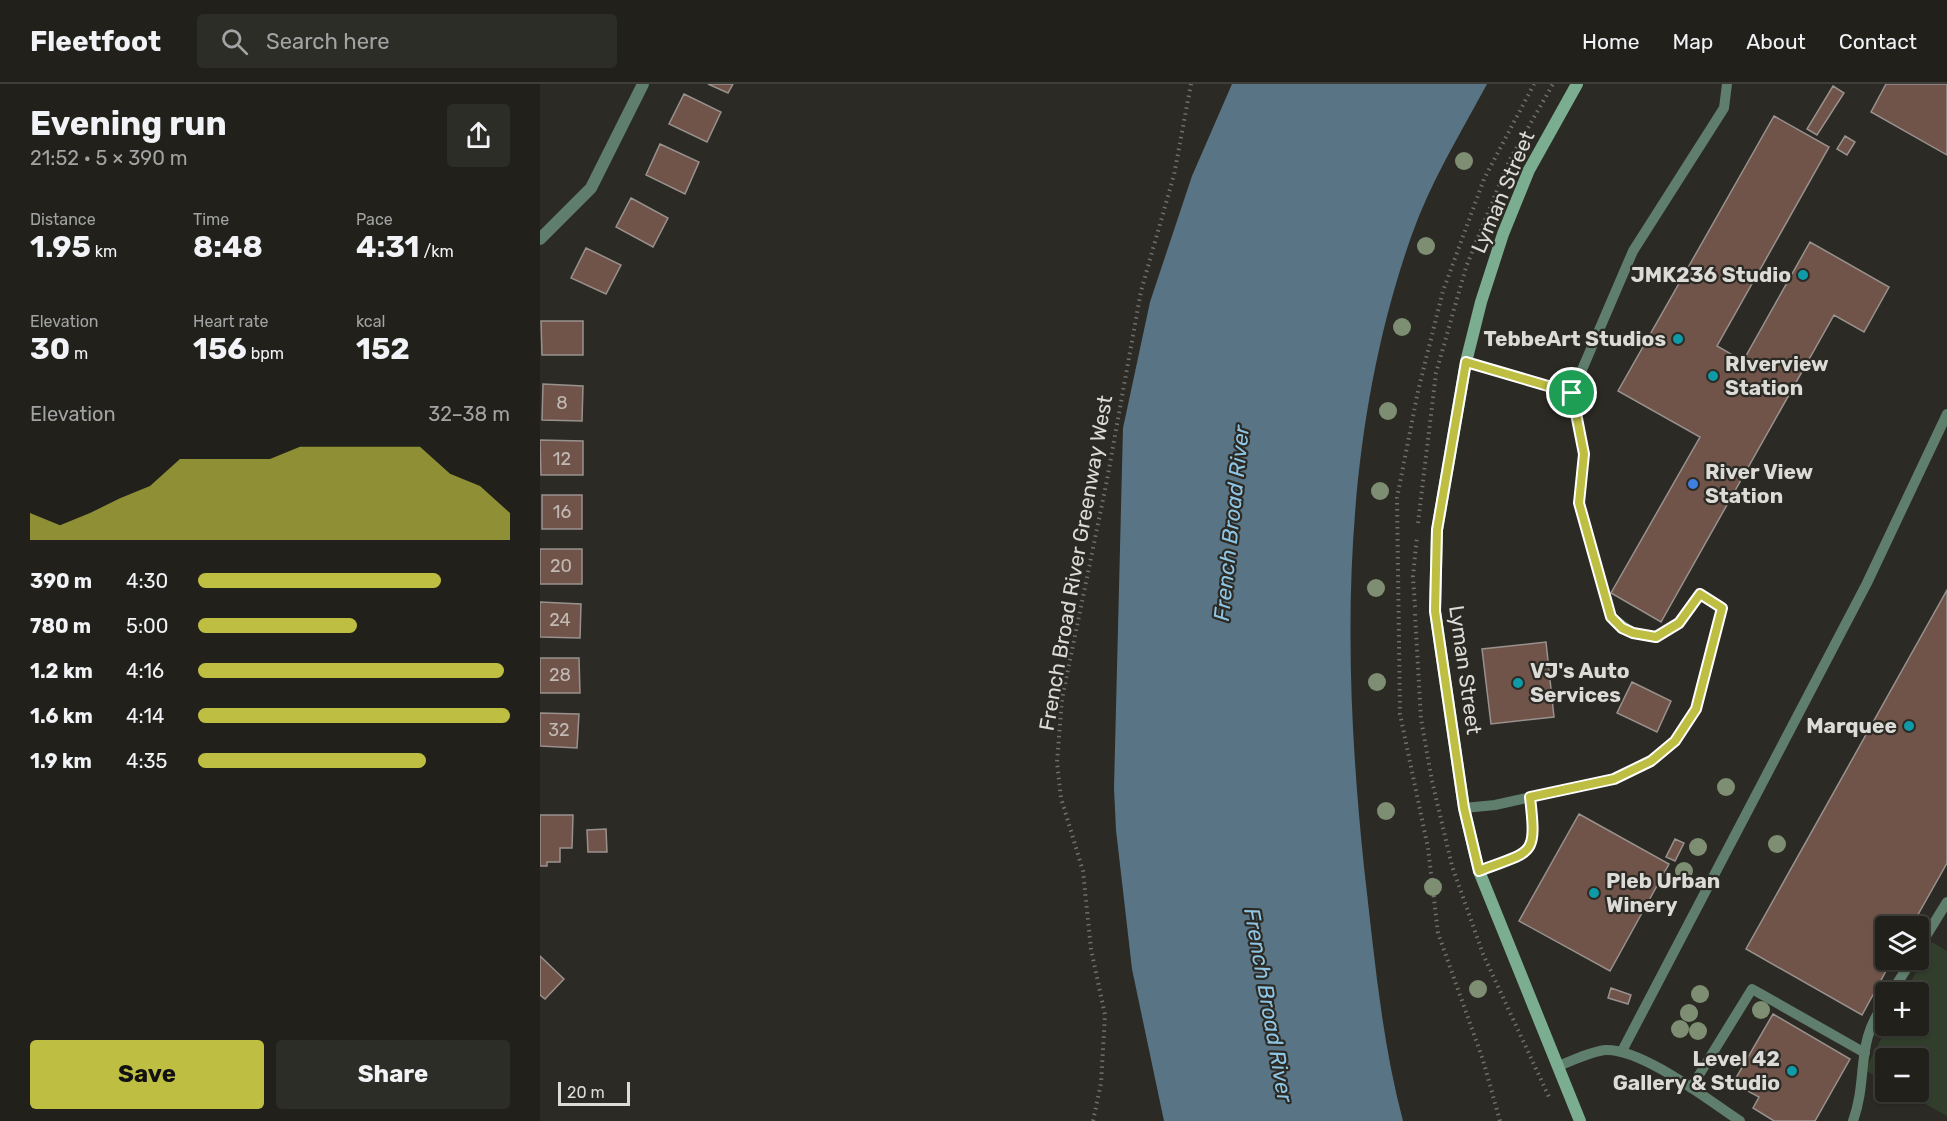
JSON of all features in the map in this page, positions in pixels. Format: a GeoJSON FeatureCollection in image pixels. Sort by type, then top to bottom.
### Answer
{"type":"FeatureCollection","features":[{"type":"Feature","properties":{"kind":"main road","name":"Lyman Street"},"geometry":{"type":"LineString","coordinates":[[1577,84],[1529,170],[1503,234],[1481,302],[1466,362],[1437,530],[1435,611],[1464,808],[1479,871],[1580,1121]]}},
{"type":"Feature","properties":{"kind":"street"},"geometry":{"type":"LineString","coordinates":[[540,239],[591,188],[643,84]]}},
{"type":"Feature","properties":{"kind":"lane"},"geometry":{"type":"LineString","coordinates":[[1464,808],[1495,805],[1614,779],[1651,761],[1675,741],[1696,709],[1722,608],[1700,594],[1679,623],[1656,637],[1633,633],[1622,628],[1611,617],[1579,503],[1584,454],[1572,393],[1633,251],[1724,108],[1727,84]]}},
{"type":"Feature","properties":{"kind":"lane"},"geometry":{"type":"LineString","coordinates":[[1466,362],[1572,393]]}},
{"type":"Feature","properties":{"kind":"lane"},"geometry":{"type":"LineString","coordinates":[[1622,1051],[1867,583],[1947,414]]}},
{"type":"Feature","properties":{"kind":"lane"},"geometry":{"type":"LineString","coordinates":[[1479,871],[1522,854],[1532,846],[1534,833],[1530,797]]}},
{"type":"Feature","properties":{"kind":"lane"},"geometry":{"type":"LineString","coordinates":[[1929,931],[1947,902]]}},
{"type":"Feature","properties":{"kind":"lane"},"geometry":{"type":"LineString","coordinates":[[1691,1088],[1752,989],[1865,1053]]}},
{"type":"Feature","properties":{"kind":"lane"},"geometry":{"type":"LineString","coordinates":[[1854,1121],[1862,1090],[1861,1072],[1866,1034],[1875,1019]]}},
{"type":"Feature","properties":{"kind":"lane"},"geometry":{"type":"LineString","coordinates":[[1558,1066],[1604,1050],[1622,1051],[1691,1088],[1740,1121]]}},
{"type":"Feature","properties":{"kind":"path","name":"French Broad River Greenway West"},"geometry":{"type":"LineString","coordinates":[[1093,1121],[1101,1083],[1105,1015],[1090,949],[1083,871],[1061,798],[1057,762],[1062,699],[1109,469],[1141,291],[1174,175],[1191,84]]}},
{"type":"Feature","properties":{"kind":"path"},"geometry":{"type":"LineString","coordinates":[[1550,1100],[1483,954],[1452,866],[1432,781],[1421,719],[1413,576],[1421,482],[1436,373],[1466,267],[1509,161],[1553,84]]}},
{"type":"Feature","properties":{"kind":"green space"},"geometry":{"type":"Polygon","coordinates":[[[1932,942],[1947,951],[1947,1116],[1922,1102],[1929,1102],[1929,1048],[1876,1048],[1883,1036],[1929,1036],[1929,982],[1911,982],[1917,970],[1929,970],[1929,948],[1932,942]]]}},
{"type":"Feature","properties":{"kind":"green space"},"geometry":{"type":"Polygon","coordinates":[[[1875,1051],[1875,1076],[1865,1070],[1875,1051]]]}},
{"type":"Feature","properties":{"kind":"water","name":"French Broad River"},"geometry":{"type":"Polygon","coordinates":[[[1232,84],[1487,84],[1427,197],[1411,237],[1388,314],[1371,391],[1359,470],[1350,628],[1357,788],[1379,995],[1395,1090],[1403,1121],[1164,1121],[1132,969],[1116,830],[1114,788],[1123,428],[1150,302],[1192,176],[1232,84]]]}},
{"type":"Feature","properties":{"kind":"building"},"geometry":{"type":"Polygon","coordinates":[[[708,84],[733,84],[728,93],[708,84]]]}},
{"type":"Feature","properties":{"kind":"building"},"geometry":{"type":"Polygon","coordinates":[[[1886,84],[1947,84],[1947,155],[1871,112],[1886,84]]]}},
{"type":"Feature","properties":{"kind":"building"},"geometry":{"type":"Polygon","coordinates":[[[1833,86],[1844,93],[1817,135],[1807,129],[1833,86]]]}},
{"type":"Feature","properties":{"kind":"building"},"geometry":{"type":"Polygon","coordinates":[[[684,94],[721,112],[707,142],[669,124],[684,94]]]}},
{"type":"Feature","properties":{"kind":"building","name":"RIverview Station"},"geometry":{"type":"Polygon","coordinates":[[[1774,116],[1829,147],[1717,346],[1743,361],[1810,242],[1889,287],[1864,332],[1834,315],[1661,622],[1611,593],[1700,437],[1618,391],[1774,116]]]}},
{"type":"Feature","properties":{"kind":"building"},"geometry":{"type":"Polygon","coordinates":[[[1845,136],[1855,142],[1847,155],[1837,149],[1845,136]]]}},
{"type":"Feature","properties":{"kind":"building"},"geometry":{"type":"Polygon","coordinates":[[[660,144],[699,162],[685,194],[646,175],[660,144]]]}},
{"type":"Feature","properties":{"kind":"building"},"geometry":{"type":"Polygon","coordinates":[[[631,198],[668,218],[653,247],[616,227],[631,198]]]}},
{"type":"Feature","properties":{"kind":"building"},"geometry":{"type":"Polygon","coordinates":[[[586,248],[621,265],[606,294],[571,278],[586,248]]]}},
{"type":"Feature","properties":{"kind":"building"},"geometry":{"type":"Polygon","coordinates":[[[541,321],[583,321],[583,355],[542,355],[541,321]]]}},
{"type":"Feature","properties":{"kind":"building"},"geometry":{"type":"Polygon","coordinates":[[[543,384],[583,386],[582,421],[542,420],[543,384]]]}},
{"type":"Feature","properties":{"kind":"building"},"geometry":{"type":"Polygon","coordinates":[[[540,440],[583,441],[583,475],[541,475],[540,440]]]}},
{"type":"Feature","properties":{"kind":"building"},"geometry":{"type":"Polygon","coordinates":[[[542,495],[582,495],[582,529],[542,529],[542,495]]]}},
{"type":"Feature","properties":{"kind":"building"},"geometry":{"type":"Polygon","coordinates":[[[540,549],[582,549],[582,584],[540,584],[540,549]]]}},
{"type":"Feature","properties":{"kind":"building","name":"Marquee"},"geometry":{"type":"Polygon","coordinates":[[[1947,590],[1947,863],[1917,916],[1875,916],[1875,970],[1887,970],[1880,982],[1875,982],[1875,991],[1862,1015],[1746,949],[1947,590]]]}},
{"type":"Feature","properties":{"kind":"building"},"geometry":{"type":"Polygon","coordinates":[[[540,602],[581,604],[580,638],[540,637],[540,602]]]}},
{"type":"Feature","properties":{"kind":"building","name":"VJ's Auto Services"},"geometry":{"type":"Polygon","coordinates":[[[1546,642],[1554,717],[1491,724],[1482,649],[1546,642]]]}},
{"type":"Feature","properties":{"kind":"building"},"geometry":{"type":"Polygon","coordinates":[[[540,658],[579,658],[580,693],[540,693],[540,658]]]}},
{"type":"Feature","properties":{"kind":"building"},"geometry":{"type":"Polygon","coordinates":[[[1632,682],[1671,701],[1657,732],[1617,713],[1632,682]]]}},
{"type":"Feature","properties":{"kind":"building"},"geometry":{"type":"Polygon","coordinates":[[[540,713],[579,714],[577,748],[540,746],[540,713]]]}},
{"type":"Feature","properties":{"kind":"building","name":"Pleb Urban Winery"},"geometry":{"type":"Polygon","coordinates":[[[1579,814],[1669,864],[1610,971],[1519,921],[1579,814]]]}},
{"type":"Feature","properties":{"kind":"building"},"geometry":{"type":"Polygon","coordinates":[[[540,815],[573,815],[572,848],[560,848],[560,862],[547,862],[547,866],[540,866],[540,815]]]}},
{"type":"Feature","properties":{"kind":"building"},"geometry":{"type":"Polygon","coordinates":[[[606,829],[607,852],[588,852],[587,830],[606,829]]]}},
{"type":"Feature","properties":{"kind":"building"},"geometry":{"type":"Polygon","coordinates":[[[1675,839],[1684,843],[1675,861],[1666,857],[1675,839]]]}},
{"type":"Feature","properties":{"kind":"building"},"geometry":{"type":"Polygon","coordinates":[[[540,956],[564,979],[545,999],[540,995],[540,956]]]}},
{"type":"Feature","properties":{"kind":"building"},"geometry":{"type":"Polygon","coordinates":[[[1611,988],[1631,995],[1628,1004],[1608,998],[1611,988]]]}},
{"type":"Feature","properties":{"kind":"building","name":"Level 42 Gallery & Studio"},"geometry":{"type":"Polygon","coordinates":[[[1773,1014],[1850,1059],[1815,1121],[1774,1121],[1753,1108],[1759,1097],[1733,1083],[1773,1014]]]}},
{"type":"Feature","properties":{"kind":"place","name":"JMK236 Studio"},"geometry":{"type":"Point","coordinates":[1803,275]}},
{"type":"Feature","properties":{"kind":"place","name":"TebbeArt Studios"},"geometry":{"type":"Point","coordinates":[1678,339]}},
{"type":"Feature","properties":{"kind":"place","name":"RIverview Station"},"geometry":{"type":"Point","coordinates":[1713,376]}},
{"type":"Feature","properties":{"kind":"place","name":"River View Station"},"geometry":{"type":"Point","coordinates":[1693,484]}},
{"type":"Feature","properties":{"kind":"place","name":"VJ's Auto Services"},"geometry":{"type":"Point","coordinates":[1518,683]}},
{"type":"Feature","properties":{"kind":"place","name":"Marquee"},"geometry":{"type":"Point","coordinates":[1909,726]}},
{"type":"Feature","properties":{"kind":"place","name":"Pleb Urban Winery"},"geometry":{"type":"Point","coordinates":[1594,893]}},
{"type":"Feature","properties":{"kind":"place","name":"Level 42 Gallery & Studio"},"geometry":{"type":"Point","coordinates":[1792,1071]}},
{"type":"Feature","properties":{"kind":"route"},"geometry":{"type":"LineString","coordinates":[[1466,362],[1572,393],[1584,454],[1579,503],[1611,617],[1622,628],[1633,633],[1643,637],[1656,637],[1679,623],[1700,594],[1722,608],[1696,709],[1688,725],[1675,741],[1651,761],[1614,779],[1530,797],[1534,833],[1532,846],[1522,854],[1479,871],[1464,808],[1435,611],[1437,530],[1466,362]]}}]}
